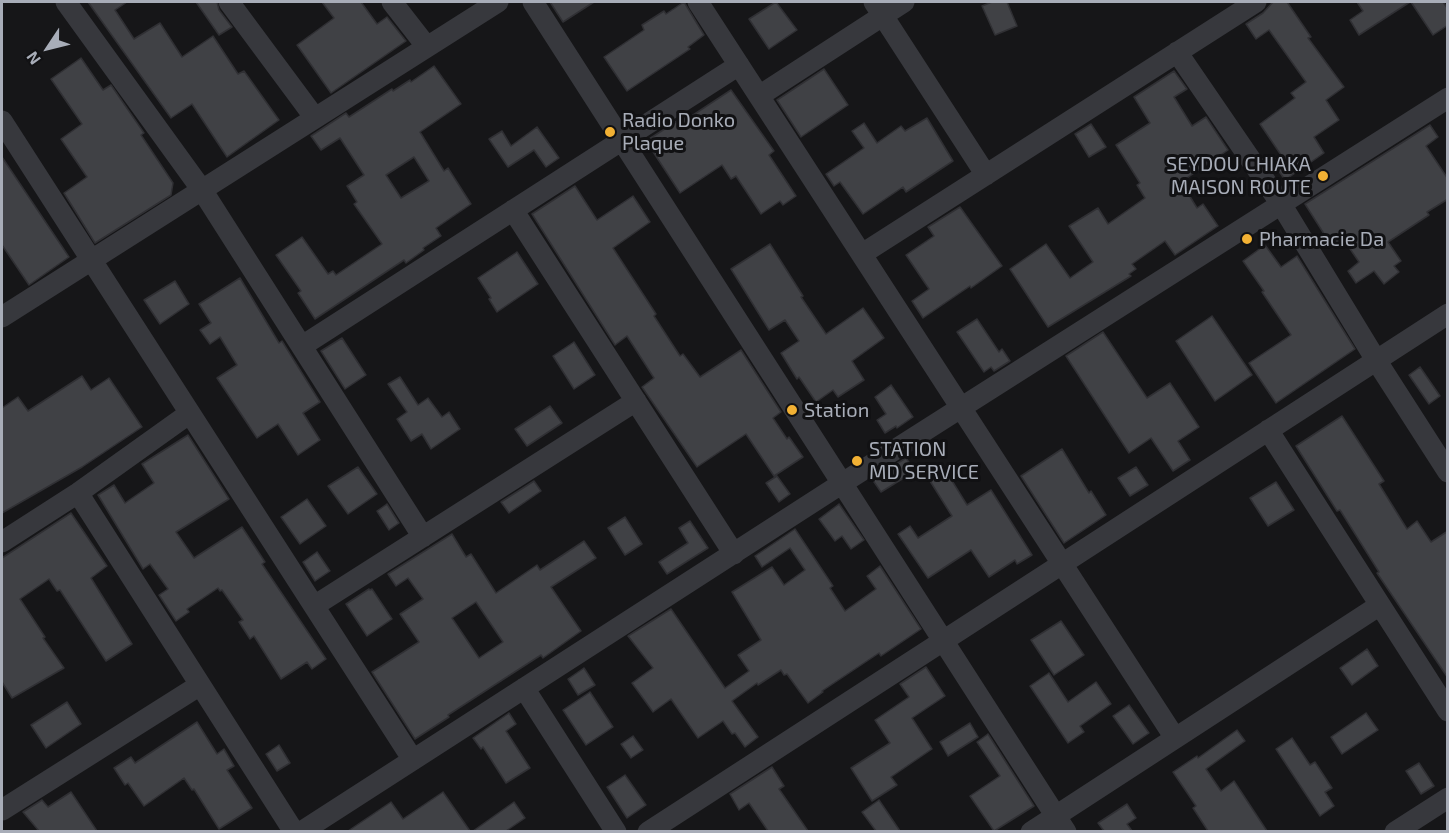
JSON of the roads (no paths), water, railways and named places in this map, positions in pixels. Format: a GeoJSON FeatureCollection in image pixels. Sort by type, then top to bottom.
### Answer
{"type":"FeatureCollection","features":[{"type":"Feature","properties":{"kind":"street"},"geometry":{"type":"LineString","coordinates":[[66,2],[202,190],[423,537]]}},
{"type":"Feature","properties":{"kind":"street"},"geometry":{"type":"LineString","coordinates":[[229,2],[315,118]]}},
{"type":"Feature","properties":{"kind":"street"},"geometry":{"type":"LineString","coordinates":[[392,2],[427,47]]}},
{"type":"Feature","properties":{"kind":"street"},"geometry":{"type":"LineString","coordinates":[[2,317],[498,2]]}},
{"type":"Feature","properties":{"kind":"street"},"geometry":{"type":"LineString","coordinates":[[533,2],[1061,824]]}},
{"type":"Feature","properties":{"kind":"street"},"geometry":{"type":"LineString","coordinates":[[698,2],[1175,738]]}},
{"type":"Feature","properties":{"kind":"street"},"geometry":{"type":"LineString","coordinates":[[759,96],[879,8],[904,2]]}},
{"type":"Feature","properties":{"kind":"street"},"geometry":{"type":"LineString","coordinates":[[862,254],[1256,2]]}},
{"type":"Feature","properties":{"kind":"street"},"geometry":{"type":"LineString","coordinates":[[879,8],[986,175]]}},
{"type":"Feature","properties":{"kind":"street"},"geometry":{"type":"LineString","coordinates":[[1178,52],[1281,204],[1376,360],[1448,472]]}},
{"type":"Feature","properties":{"kind":"street"},"geometry":{"type":"LineString","coordinates":[[302,346],[739,65]]}},
{"type":"Feature","properties":{"kind":"street"},"geometry":{"type":"LineString","coordinates":[[301,831],[1448,98]]}},
{"type":"Feature","properties":{"kind":"street"},"geometry":{"type":"LineString","coordinates":[[2,121],[413,760]]}},
{"type":"Feature","properties":{"kind":"street"},"geometry":{"type":"LineString","coordinates":[[513,210],[734,554]]}},
{"type":"Feature","properties":{"kind":"street"},"geometry":{"type":"LineString","coordinates":[[648,831],[1448,314]]}},
{"type":"Feature","properties":{"kind":"street"},"geometry":{"type":"LineString","coordinates":[[314,606],[636,401]]}},
{"type":"Feature","properties":{"kind":"street"},"geometry":{"type":"LineString","coordinates":[[2,542],[78,493],[190,413]]}},
{"type":"Feature","properties":{"kind":"street"},"geometry":{"type":"LineString","coordinates":[[1268,430],[1448,711]]}},
{"type":"Feature","properties":{"kind":"street"},"geometry":{"type":"LineString","coordinates":[[78,493],[294,831]]}},
{"type":"Feature","properties":{"kind":"street"},"geometry":{"type":"LineString","coordinates":[[1031,831],[1061,824],[1175,738],[1380,605]]}},
{"type":"Feature","properties":{"kind":"street"},"geometry":{"type":"LineString","coordinates":[[2,810],[200,685]]}},
{"type":"Feature","properties":{"kind":"street"},"geometry":{"type":"LineString","coordinates":[[525,688],[616,831]]}},
{"type":"Feature","properties":{"kind":"street"},"geometry":{"type":"LineString","coordinates":[[1395,831],[1448,798]]}},
{"type":"Feature","properties":{"kind":"place","name":"Radio Donko Plaque"},"geometry":{"type":"Point","coordinates":[610,132]}},
{"type":"Feature","properties":{"kind":"place","name":"SEYDOU CHIAKA MAISON ROUTE"},"geometry":{"type":"Point","coordinates":[1323,176]}},
{"type":"Feature","properties":{"kind":"place","name":"Pharmacie Da"},"geometry":{"type":"Point","coordinates":[1247,239]}},
{"type":"Feature","properties":{"kind":"place","name":"Station"},"geometry":{"type":"Point","coordinates":[792,410]}},
{"type":"Feature","properties":{"kind":"place","name":"STATION MD SERVICE"},"geometry":{"type":"Point","coordinates":[857,461]}}]}
